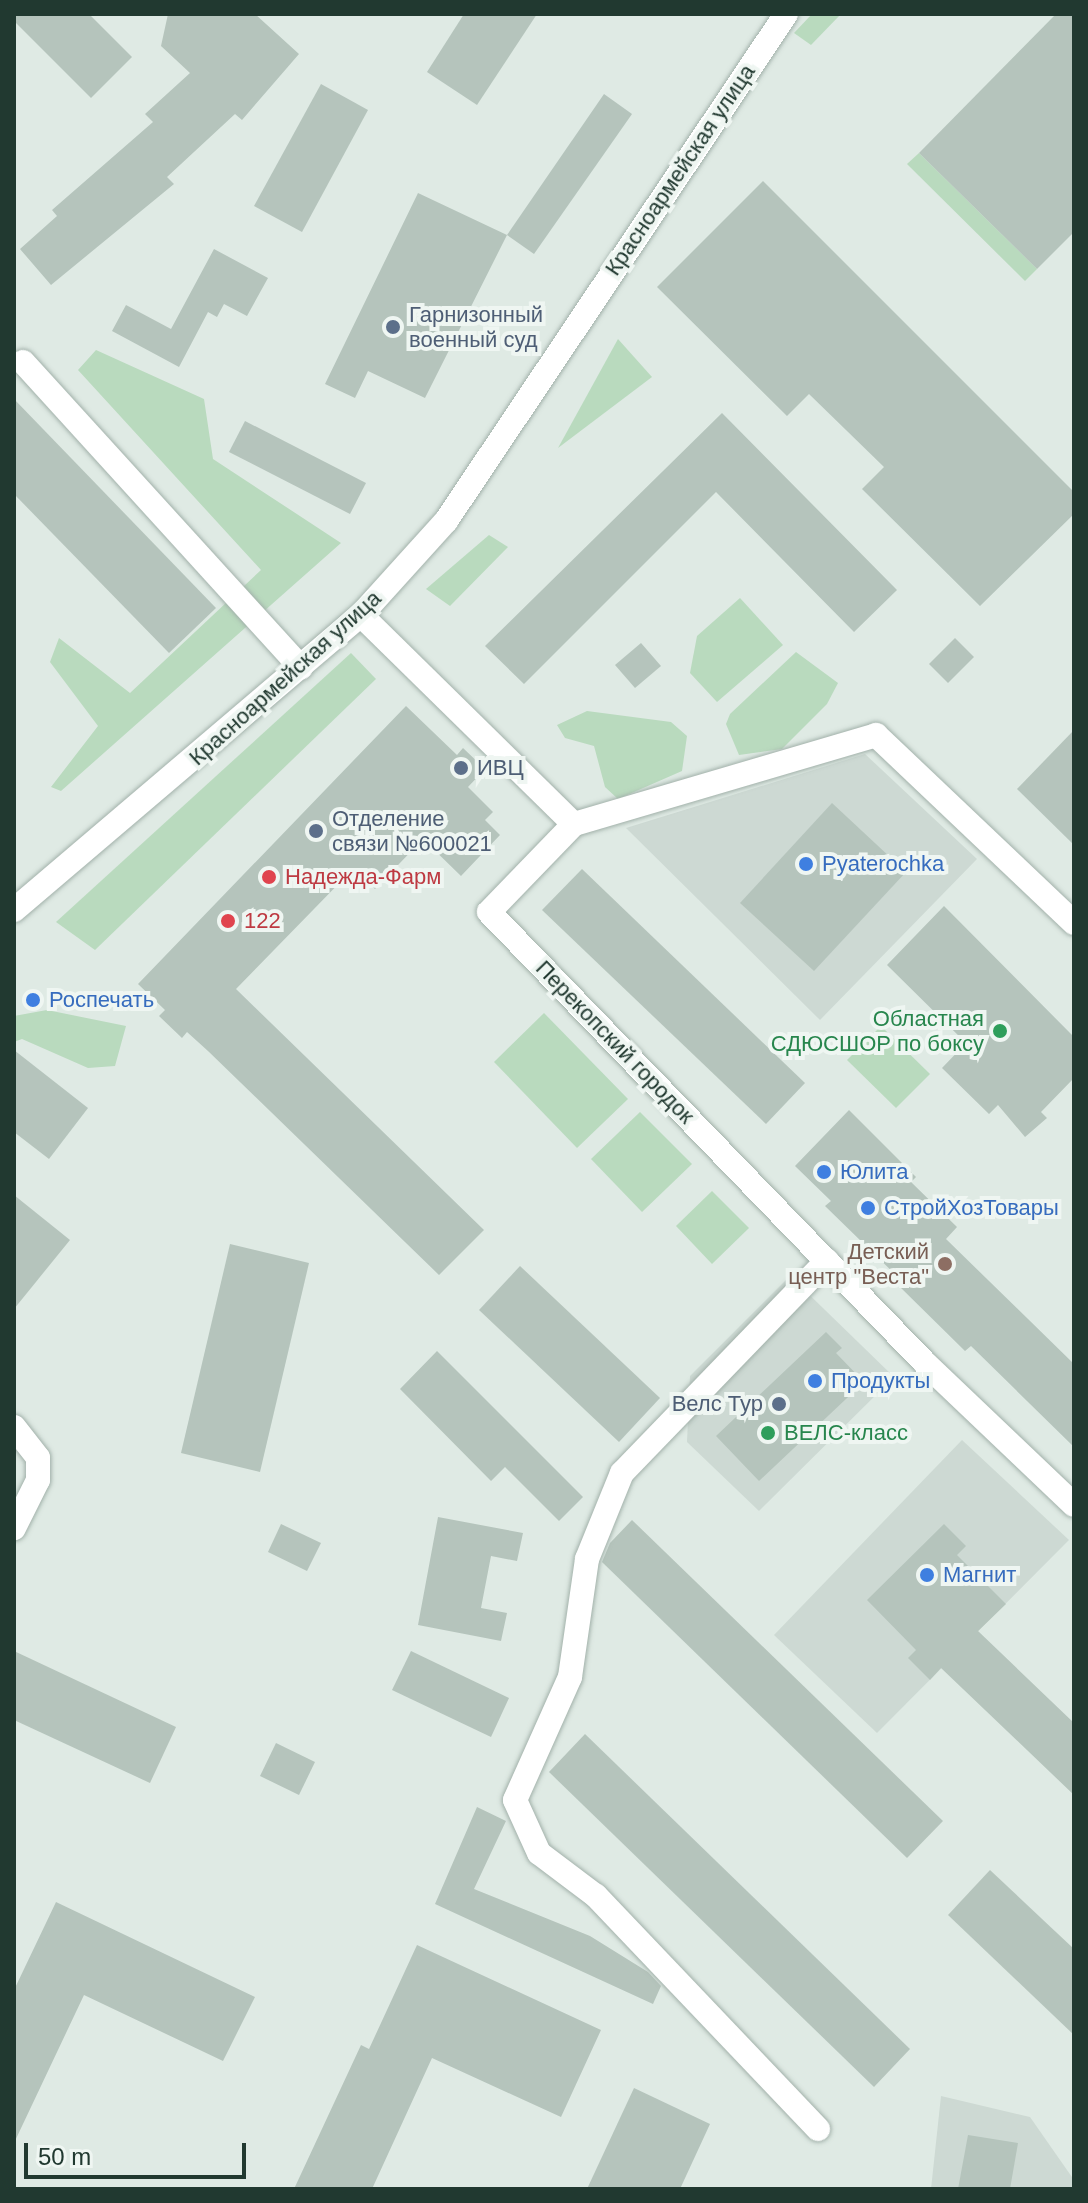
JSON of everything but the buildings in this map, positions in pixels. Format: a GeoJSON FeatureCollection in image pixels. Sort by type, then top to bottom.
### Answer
{"type":"FeatureCollection","features":[{"type":"Feature","properties":{"kind":"street","name":"Красноармейская улица"},"geometry":{"type":"LineString","coordinates":[[14,910],[361,615],[446,521],[786,14]]}},
{"type":"Feature","properties":{"kind":"street"},"geometry":{"type":"LineString","coordinates":[[23,362],[301,667]]}},
{"type":"Feature","properties":{"kind":"street"},"geometry":{"type":"LineString","coordinates":[[361,615],[574,824]]}},
{"type":"Feature","properties":{"kind":"street","name":"Перекопский городок"},"geometry":{"type":"LineString","coordinates":[[1074,923],[876,735],[574,824],[489,912],[926,1364],[1074,1505]]}},
{"type":"Feature","properties":{"kind":"street"},"geometry":{"type":"LineString","coordinates":[[818,2129],[596,1896],[539,1853],[515,1800],[570,1677],[587,1559],[622,1473],[827,1261]]}},
{"type":"Feature","properties":{"kind":"street"},"geometry":{"type":"LineString","coordinates":[[14,1427],[38,1458],[38,1480],[14,1528]]}},
{"type":"Feature","properties":{"kind":"shaded area"},"geometry":{"type":"Polygon","coordinates":[[[865,754],[977,859],[820,1020],[626,828],[865,754]]]}},
{"type":"Feature","properties":{"kind":"shaded area"},"geometry":{"type":"Polygon","coordinates":[[[790,1276],[894,1377],[759,1511],[687,1442],[690,1376],[790,1276]]]}},
{"type":"Feature","properties":{"kind":"shaded area"},"geometry":{"type":"Polygon","coordinates":[[[962,1440],[1069,1540],[877,1733],[774,1635],[962,1440]]]}},
{"type":"Feature","properties":{"kind":"shaded area"},"geometry":{"type":"Polygon","coordinates":[[[941,2096],[1030,2117],[1074,2180],[1074,2189],[931,2189],[941,2096]]]}},
{"type":"Feature","properties":{"kind":"green space"},"geometry":{"type":"Polygon","coordinates":[[[812,14],[841,14],[811,45],[794,33],[812,14]]]}},
{"type":"Feature","properties":{"kind":"green space"},"geometry":{"type":"Polygon","coordinates":[[[919,153],[1037,269],[1025,281],[907,164],[919,153]]]}},
{"type":"Feature","properties":{"kind":"green space"},"geometry":{"type":"Polygon","coordinates":[[[618,339],[652,377],[558,448],[618,339]]]}},
{"type":"Feature","properties":{"kind":"green space"},"geometry":{"type":"Polygon","coordinates":[[[96,350],[204,399],[213,459],[341,543],[61,791],[51,787],[98,726],[50,662],[59,638],[130,693],[261,570],[78,370],[96,350]]]}},
{"type":"Feature","properties":{"kind":"green space"},"geometry":{"type":"Polygon","coordinates":[[[489,535],[508,547],[450,606],[426,589],[489,535]]]}},
{"type":"Feature","properties":{"kind":"green space"},"geometry":{"type":"Polygon","coordinates":[[[740,598],[783,645],[717,702],[690,673],[697,636],[740,598]]]}},
{"type":"Feature","properties":{"kind":"green space"},"geometry":{"type":"Polygon","coordinates":[[[796,652],[838,683],[827,704],[782,749],[739,755],[726,724],[730,714],[796,652]]]}},
{"type":"Feature","properties":{"kind":"green space"},"geometry":{"type":"Polygon","coordinates":[[[351,653],[376,679],[95,950],[56,922],[351,653]]]}},
{"type":"Feature","properties":{"kind":"green space"},"geometry":{"type":"Polygon","coordinates":[[[587,711],[671,722],[687,736],[682,771],[618,799],[605,787],[594,746],[565,738],[557,725],[587,711]]]}},
{"type":"Feature","properties":{"kind":"green space"},"geometry":{"type":"Polygon","coordinates":[[[47,1010],[126,1026],[115,1066],[88,1068],[22,1039],[14,1042],[14,1016],[47,1010]]]}},
{"type":"Feature","properties":{"kind":"green space"},"geometry":{"type":"Polygon","coordinates":[[[544,1013],[628,1099],[577,1148],[494,1062],[544,1013]]]}},
{"type":"Feature","properties":{"kind":"green space"},"geometry":{"type":"Polygon","coordinates":[[[881,1026],[930,1074],[896,1108],[847,1060],[881,1026]]]}},
{"type":"Feature","properties":{"kind":"green space"},"geometry":{"type":"Polygon","coordinates":[[[640,1112],[692,1164],[642,1212],[591,1159],[640,1112]]]}},
{"type":"Feature","properties":{"kind":"green space"},"geometry":{"type":"Polygon","coordinates":[[[712,1191],[749,1228],[712,1264],[676,1226],[712,1191]]]}},
{"type":"Feature","properties":{"kind":"place","name":"Гарнизонный военный суд"},"geometry":{"type":"Point","coordinates":[393,327]}},
{"type":"Feature","properties":{"kind":"place","name":"ИВЦ"},"geometry":{"type":"Point","coordinates":[461,768]}},
{"type":"Feature","properties":{"kind":"place","name":"Отделение связи №600021"},"geometry":{"type":"Point","coordinates":[316,831]}},
{"type":"Feature","properties":{"kind":"place","name":"Pyaterochka"},"geometry":{"type":"Point","coordinates":[806,864]}},
{"type":"Feature","properties":{"kind":"place","name":"Надежда-Фарм"},"geometry":{"type":"Point","coordinates":[269,877]}},
{"type":"Feature","properties":{"kind":"place","name":"122"},"geometry":{"type":"Point","coordinates":[228,921]}},
{"type":"Feature","properties":{"kind":"place","name":"Роспечать"},"geometry":{"type":"Point","coordinates":[33,1000]}},
{"type":"Feature","properties":{"kind":"place","name":"Областная СДЮСШОР по боксу"},"geometry":{"type":"Point","coordinates":[1000,1031]}},
{"type":"Feature","properties":{"kind":"place","name":"Юлита"},"geometry":{"type":"Point","coordinates":[824,1172]}},
{"type":"Feature","properties":{"kind":"place","name":"СтройХозТовары"},"geometry":{"type":"Point","coordinates":[868,1208]}},
{"type":"Feature","properties":{"kind":"place","name":"Детский центр \"Веста\""},"geometry":{"type":"Point","coordinates":[945,1264]}},
{"type":"Feature","properties":{"kind":"place","name":"Продукты"},"geometry":{"type":"Point","coordinates":[815,1381]}},
{"type":"Feature","properties":{"kind":"place","name":"Велс Тур"},"geometry":{"type":"Point","coordinates":[779,1404]}},
{"type":"Feature","properties":{"kind":"place","name":"ВЕЛС-класс"},"geometry":{"type":"Point","coordinates":[768,1433]}},
{"type":"Feature","properties":{"kind":"place","name":"Магнит"},"geometry":{"type":"Point","coordinates":[927,1575]}}]}
